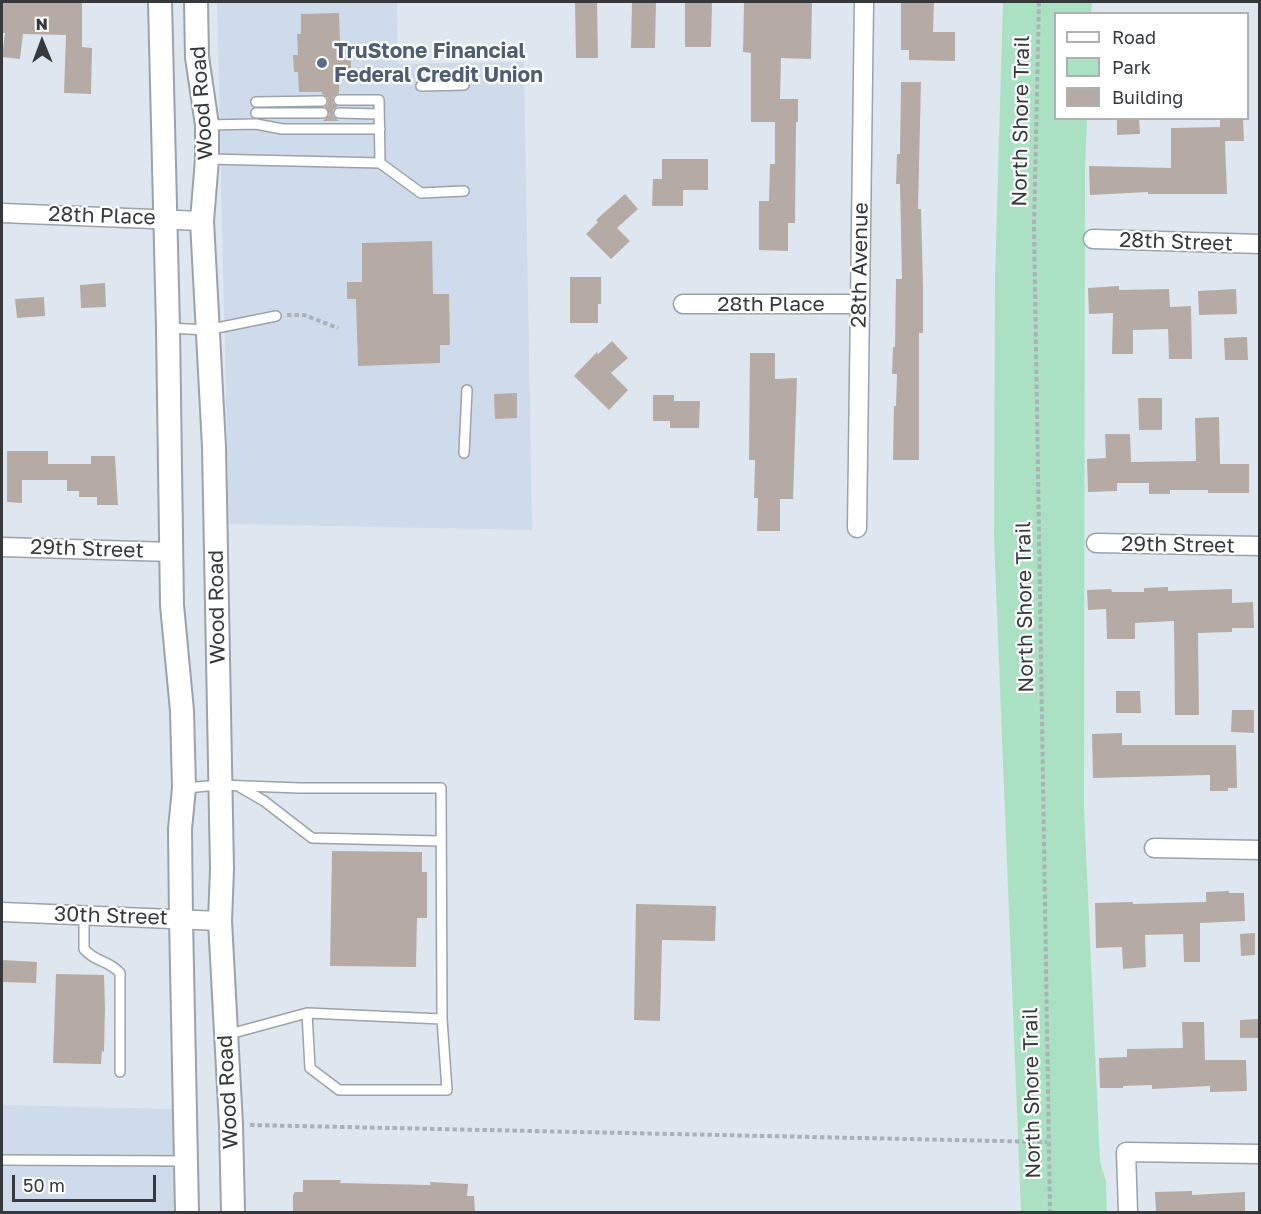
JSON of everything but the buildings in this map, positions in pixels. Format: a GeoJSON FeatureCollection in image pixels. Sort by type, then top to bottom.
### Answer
{"type":"FeatureCollection","features":[{"type":"Feature","properties":{"kind":"street","name":"Wood Road"},"geometry":{"type":"LineString","coordinates":[[160,2],[172,605],[182,711],[184,788],[180,829],[187,1212]]}},
{"type":"Feature","properties":{"kind":"street","name":"Wood Road"},"geometry":{"type":"LineString","coordinates":[[196,2],[197,57],[207,125],[202,221],[229,785],[220,921],[231,1125],[233,1212]]}},
{"type":"Feature","properties":{"kind":"street","name":"28th Avenue"},"geometry":{"type":"LineString","coordinates":[[858,528],[864,2]]}},
{"type":"Feature","properties":{"kind":"street","name":"28th Place"},"geometry":{"type":"LineString","coordinates":[[2,213],[202,221]]}},
{"type":"Feature","properties":{"kind":"street","name":"28th Street"},"geometry":{"type":"LineString","coordinates":[[1093,239],[1260,244]]}},
{"type":"Feature","properties":{"kind":"street","name":"28th Place"},"geometry":{"type":"LineString","coordinates":[[683,304],[860,304]]}},
{"type":"Feature","properties":{"kind":"street","name":"29th Street"},"geometry":{"type":"LineString","coordinates":[[1096,543],[1260,546]]}},
{"type":"Feature","properties":{"kind":"street","name":"29th Street"},"geometry":{"type":"LineString","coordinates":[[2,547],[172,552]]}},
{"type":"Feature","properties":{"kind":"street"},"geometry":{"type":"LineString","coordinates":[[1154,848],[1260,850]]}},
{"type":"Feature","properties":{"kind":"street","name":"30th Street"},"geometry":{"type":"LineString","coordinates":[[2,912],[220,921]]}},
{"type":"Feature","properties":{"kind":"street"},"geometry":{"type":"LineString","coordinates":[[1128,1212],[1126,1152],[1260,1154]]}},
{"type":"Feature","properties":{"kind":"lane"},"geometry":{"type":"LineString","coordinates":[[421,86],[464,85]]}},
{"type":"Feature","properties":{"kind":"lane"},"geometry":{"type":"LineString","coordinates":[[339,100],[379,100],[380,163]]}},
{"type":"Feature","properties":{"kind":"lane"},"geometry":{"type":"LineString","coordinates":[[256,102],[322,101]]}},
{"type":"Feature","properties":{"kind":"lane"},"geometry":{"type":"LineString","coordinates":[[256,113],[323,113]]}},
{"type":"Feature","properties":{"kind":"lane"},"geometry":{"type":"LineString","coordinates":[[339,113],[379,114]]}},
{"type":"Feature","properties":{"kind":"lane"},"geometry":{"type":"LineString","coordinates":[[207,125],[256,124],[282,129],[380,129]]}},
{"type":"Feature","properties":{"kind":"lane"},"geometry":{"type":"LineString","coordinates":[[207,159],[380,163],[421,193],[464,191]]}},
{"type":"Feature","properties":{"kind":"lane"},"geometry":{"type":"LineString","coordinates":[[168,328],[207,330],[276,316]]}},
{"type":"Feature","properties":{"kind":"lane"},"geometry":{"type":"LineString","coordinates":[[464,453],[467,390]]}},
{"type":"Feature","properties":{"kind":"lane"},"geometry":{"type":"LineString","coordinates":[[229,785],[264,801],[312,838],[440,841]]}},
{"type":"Feature","properties":{"kind":"lane"},"geometry":{"type":"LineString","coordinates":[[184,788],[229,785],[299,788],[441,788],[442,1019],[447,1090],[339,1090],[310,1068],[307,1013]]}},
{"type":"Feature","properties":{"kind":"lane"},"geometry":{"type":"LineString","coordinates":[[84,915],[84,949],[93,958],[112,964],[120,973],[120,1072]]}},
{"type":"Feature","properties":{"kind":"lane"},"geometry":{"type":"LineString","coordinates":[[226,1035],[307,1013],[442,1019]]}},
{"type":"Feature","properties":{"kind":"lane"},"geometry":{"type":"LineString","coordinates":[[2,1161],[186,1161]]}},
{"type":"Feature","properties":{"kind":"path","name":"North Shore Trail"},"geometry":{"type":"LineString","coordinates":[[1039,2],[1034,226],[1047,1142],[1050,1212]]}},
{"type":"Feature","properties":{"kind":"path"},"geometry":{"type":"LineString","coordinates":[[276,316],[304,315],[338,328]]}},
{"type":"Feature","properties":{"kind":"path"},"geometry":{"type":"LineString","coordinates":[[231,1125],[1047,1142]]}},
{"type":"Feature","properties":{"kind":"shaded area"},"geometry":{"type":"Polygon","coordinates":[[[217,2],[397,2],[398,64],[524,62],[532,530],[229,524],[217,2]]]}},
{"type":"Feature","properties":{"kind":"shaded area"},"geometry":{"type":"Polygon","coordinates":[[[2,1105],[173,1109],[175,1212],[2,1212],[2,1105]]]}},
{"type":"Feature","properties":{"kind":"green space"},"geometry":{"type":"Polygon","coordinates":[[[1003,2],[1092,2],[1091,12],[1054,12],[1054,120],[1087,120],[1084,808],[1100,1162],[1106,1181],[1107,1212],[1021,1212],[994,539],[995,276],[1003,2]]]}},
{"type":"Feature","properties":{"kind":"place","name":"TruStone Financial Federal Credit Union"},"geometry":{"type":"Point","coordinates":[322,63]}}]}
